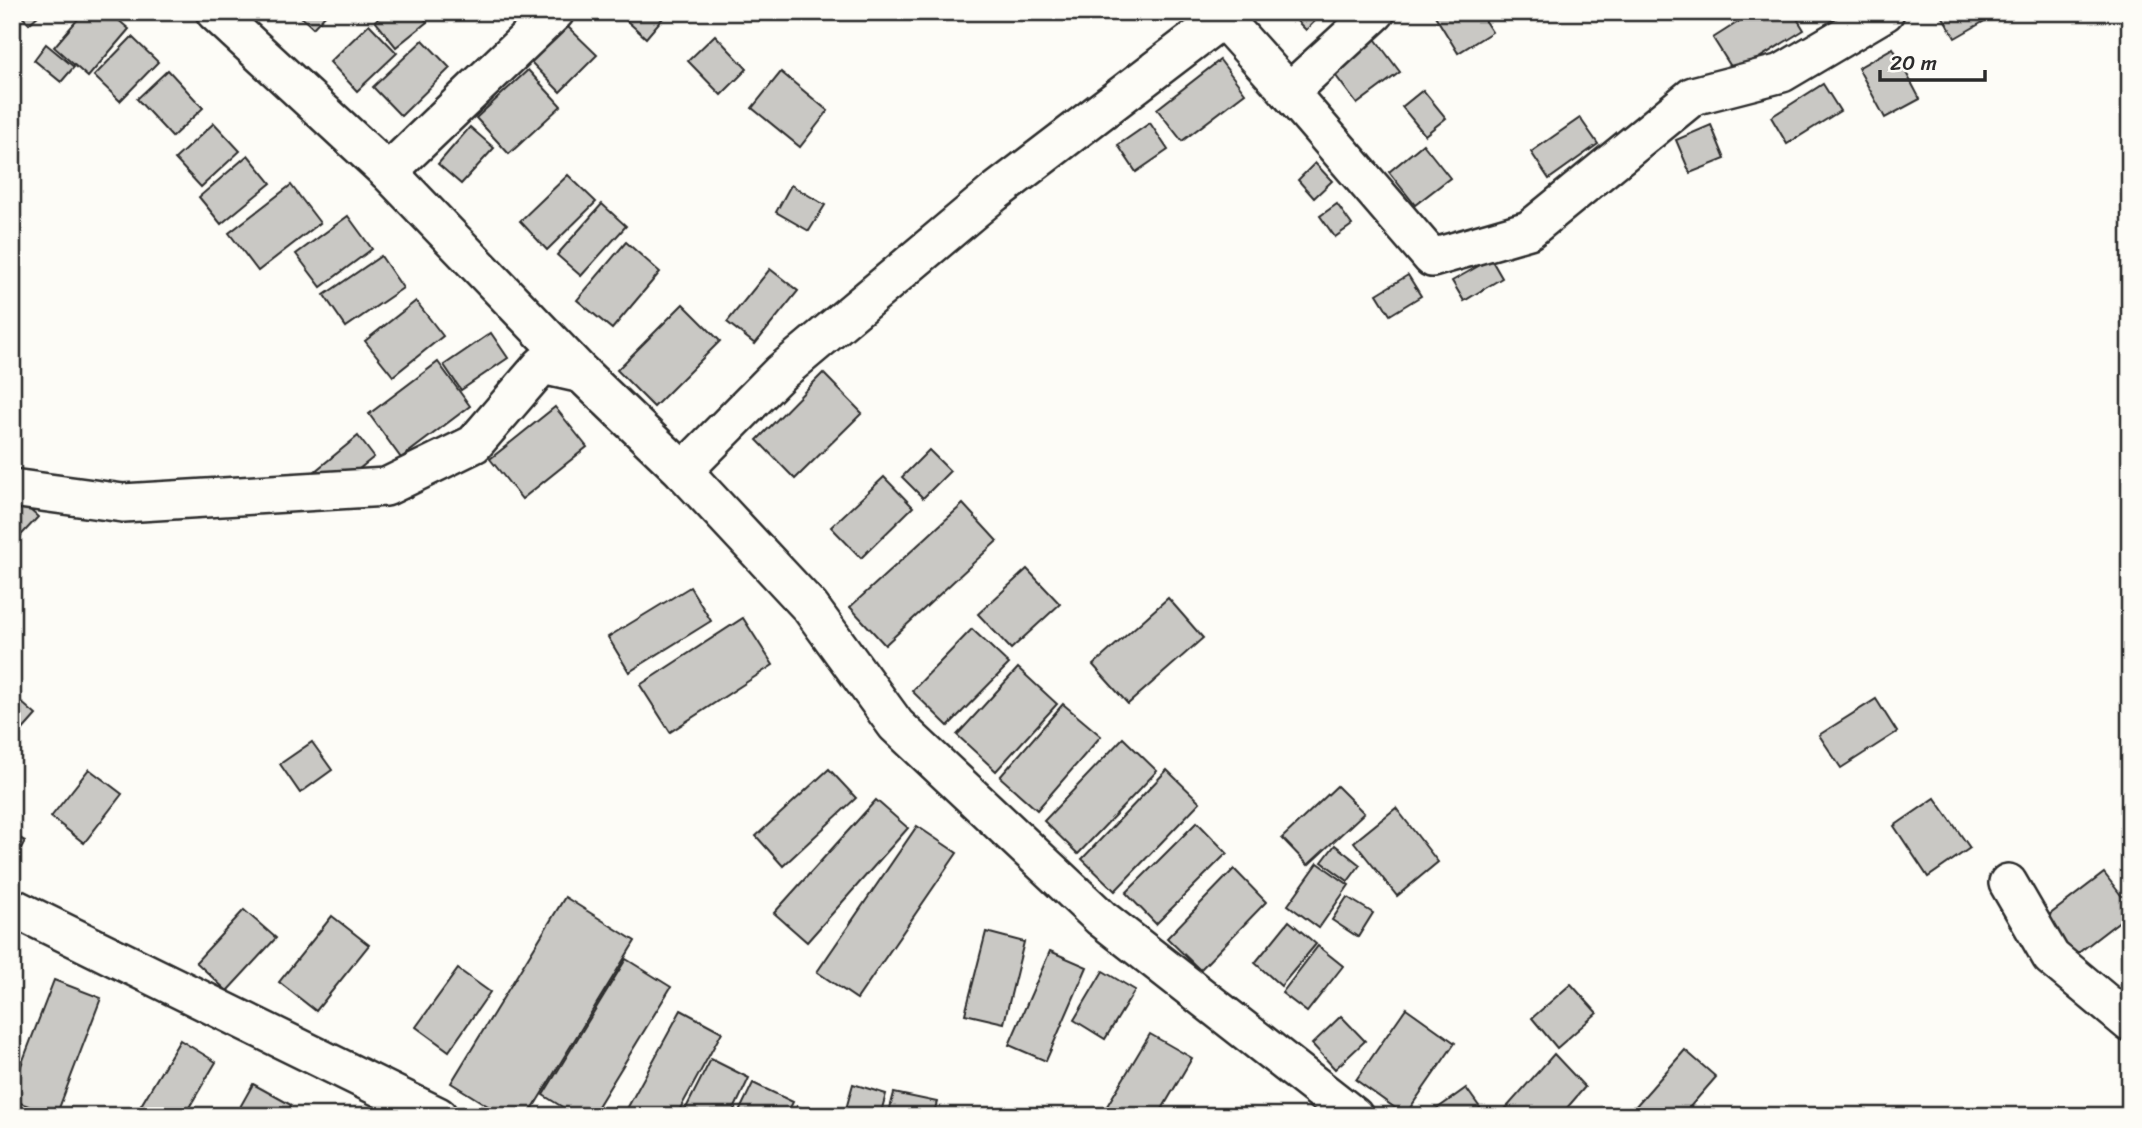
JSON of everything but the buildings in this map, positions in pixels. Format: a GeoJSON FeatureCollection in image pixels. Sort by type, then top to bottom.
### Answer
{"type":"FeatureCollection","features":[{"type":"Feature","properties":{"kind":"street"},"geometry":{"type":"LineString","coordinates":[[215,12],[388,172],[582,374],[683,471],[810,607],[896,725],[1101,918],[1354,1116]]}},
{"type":"Feature","properties":{"kind":"street"},"geometry":{"type":"LineString","coordinates":[[388,172],[555,12]]}},
{"type":"Feature","properties":{"kind":"street"},"geometry":{"type":"LineString","coordinates":[[1289,92],[1376,12]]}},
{"type":"Feature","properties":{"kind":"street"},"geometry":{"type":"LineString","coordinates":[[683,471],[780,373],[974,210],[1220,15],[1432,258],[1529,230],[1693,96],[1782,72],[1885,12]]}},
{"type":"Feature","properties":{"kind":"street"},"geometry":{"type":"LineString","coordinates":[[12,488],[123,503],[386,487],[474,444],[542,365],[582,374]]}},
{"type":"Feature","properties":{"kind":"street"},"geometry":{"type":"LineString","coordinates":[[2008,883],[2051,957],[2130,1023]]}},
{"type":"Feature","properties":{"kind":"street"},"geometry":{"type":"LineString","coordinates":[[12,907],[438,1116]]}}]}
